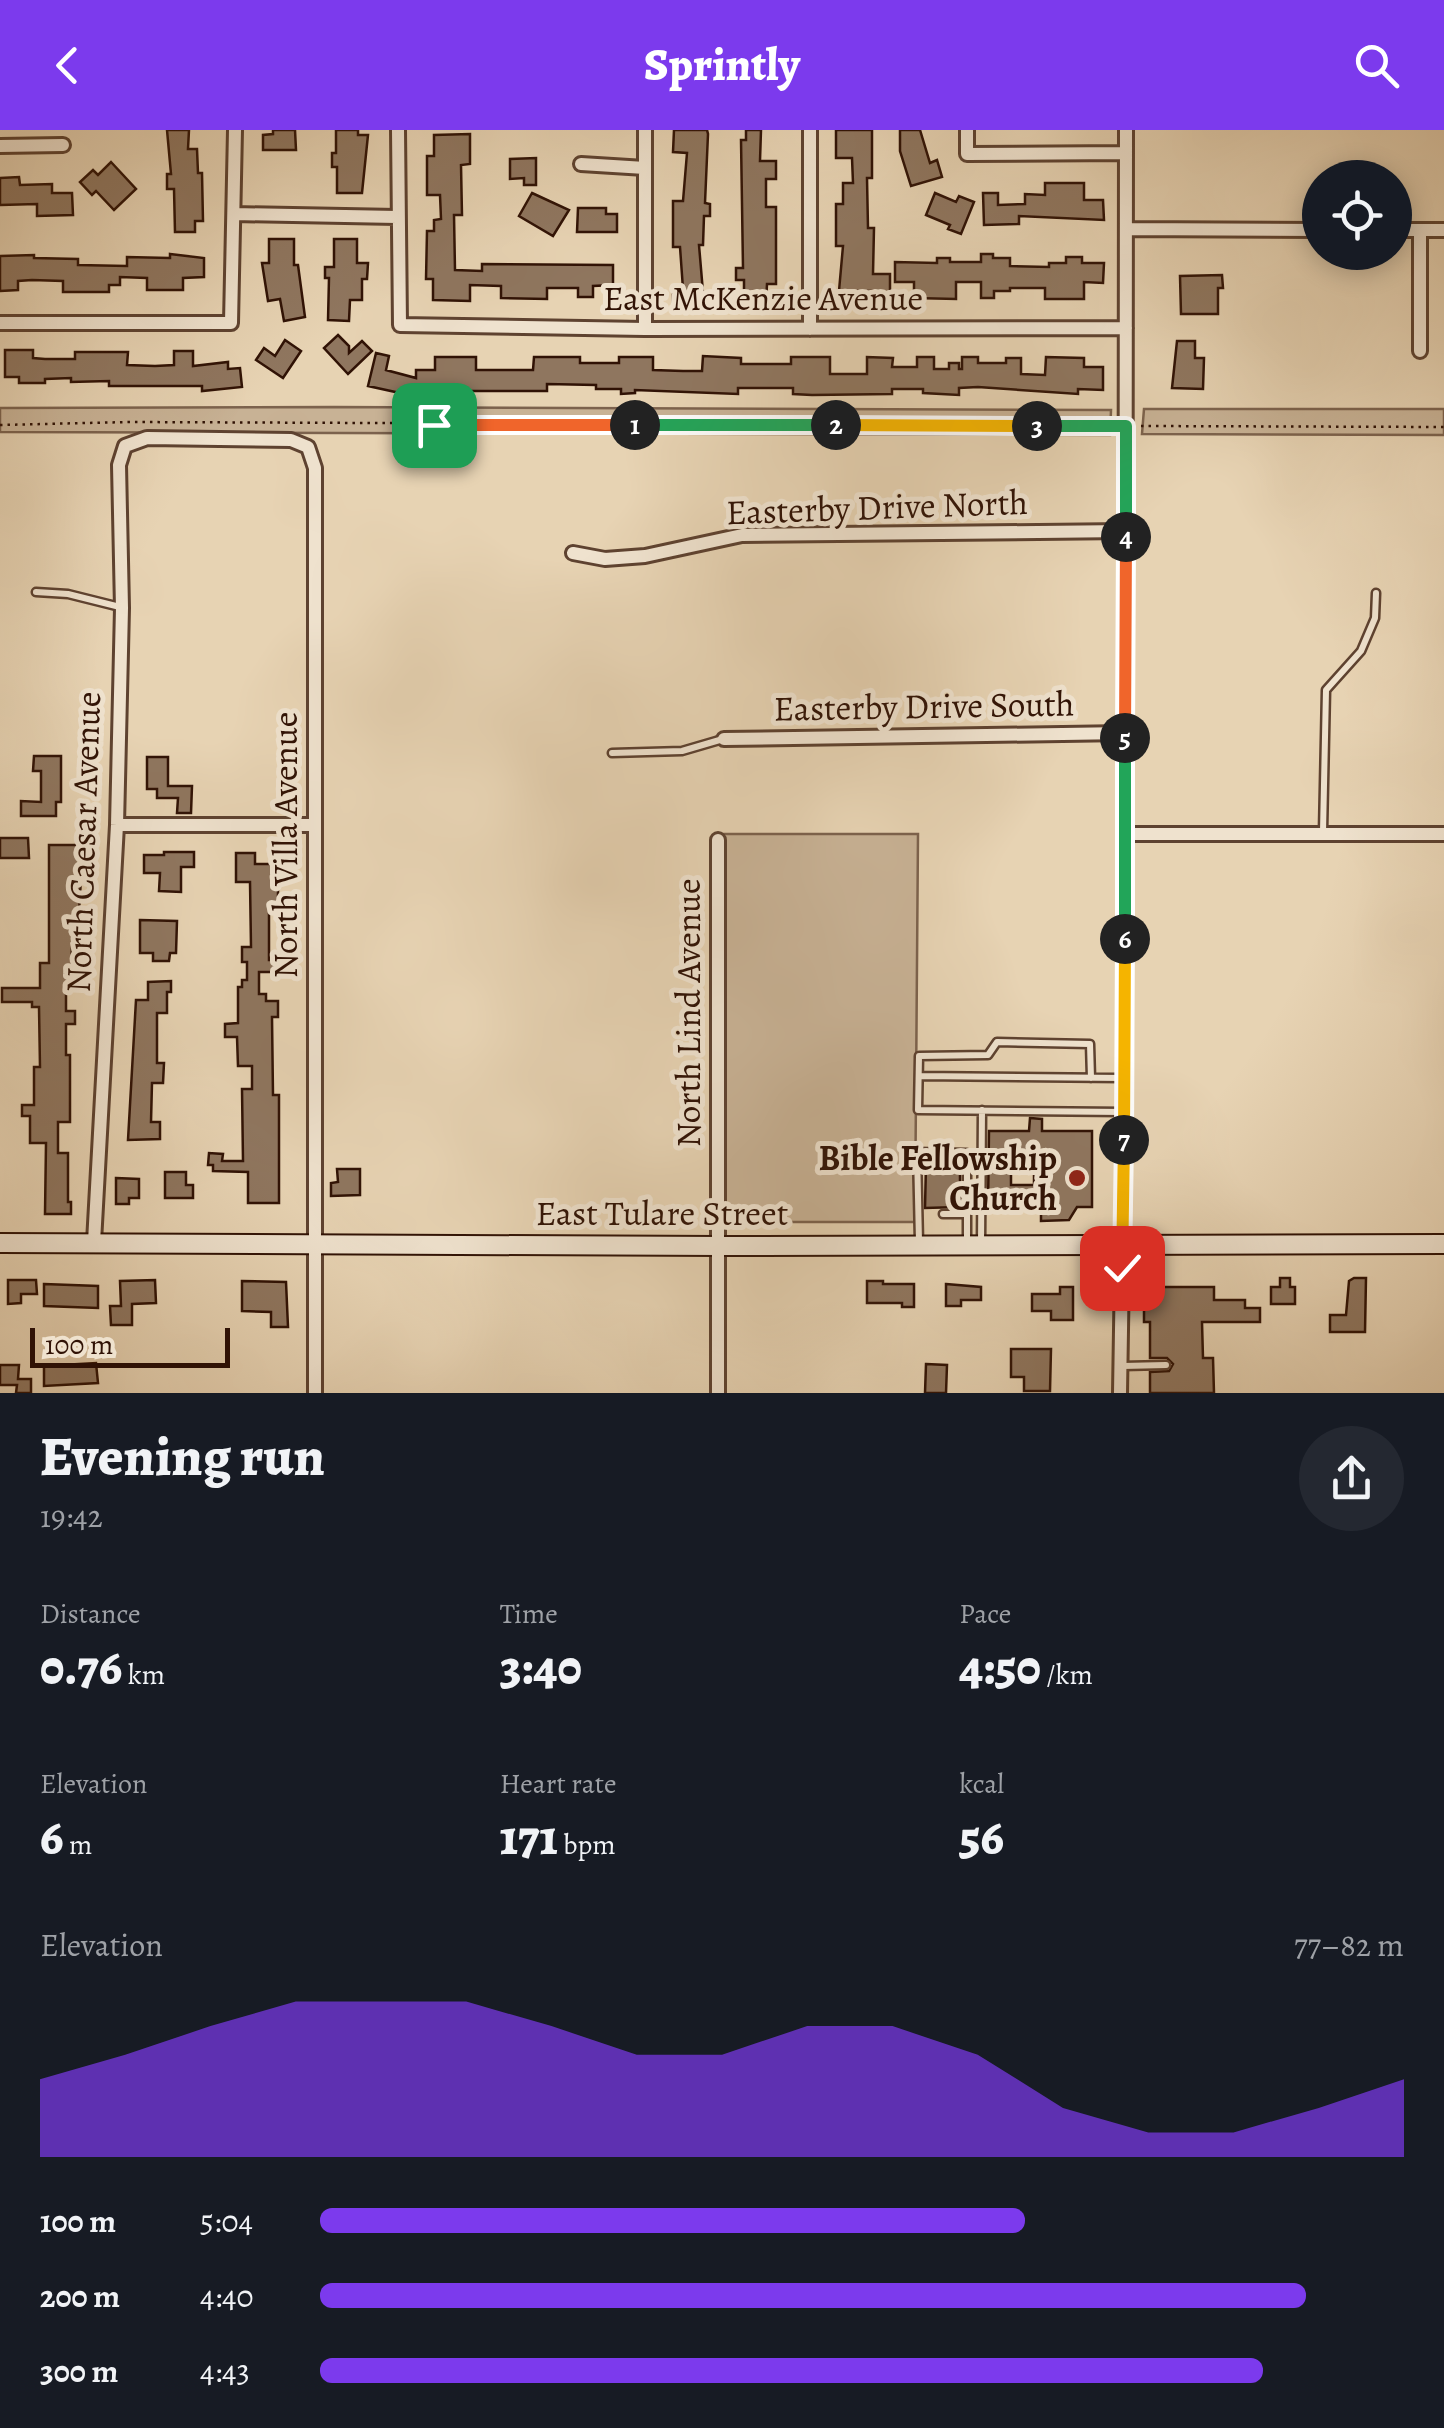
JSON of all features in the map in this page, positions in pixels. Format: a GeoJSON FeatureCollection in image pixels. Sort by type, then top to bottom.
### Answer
{"type":"FeatureCollection","features":[{"type":"Feature","properties":{"kind":"main road","name":"East Tulare Street"},"geometry":{"type":"LineString","coordinates":[[0,1243],[1444,1244]]}},
{"type":"Feature","properties":{"kind":"street"},"geometry":{"type":"LineString","coordinates":[[0,323],[231,323],[234,130]]}},
{"type":"Feature","properties":{"kind":"street"},"geometry":{"type":"LineString","coordinates":[[234,214],[397,217],[398,130]]}},
{"type":"Feature","properties":{"kind":"street"},"geometry":{"type":"LineString","coordinates":[[645,329],[646,130]]}},
{"type":"Feature","properties":{"kind":"street"},"geometry":{"type":"LineString","coordinates":[[810,130],[810,329]]}},
{"type":"Feature","properties":{"kind":"street"},"geometry":{"type":"LineString","coordinates":[[967,130],[967,154],[1126,153]]}},
{"type":"Feature","properties":{"kind":"street"},"geometry":{"type":"LineString","coordinates":[[1120,1393],[1125,1112],[1126,130]]}},
{"type":"Feature","properties":{"kind":"street"},"geometry":{"type":"LineString","coordinates":[[0,146],[63,144]]}},
{"type":"Feature","properties":{"kind":"street"},"geometry":{"type":"LineString","coordinates":[[581,164],[646,168]]}},
{"type":"Feature","properties":{"kind":"street","name":"East McKenzie Avenue"},"geometry":{"type":"LineString","coordinates":[[397,217],[400,324],[645,329],[1126,328]]}},
{"type":"Feature","properties":{"kind":"street"},"geometry":{"type":"LineString","coordinates":[[1126,229],[1302,230]]}},
{"type":"Feature","properties":{"kind":"street"},"geometry":{"type":"LineString","coordinates":[[1412,230],[1444,230]]}},
{"type":"Feature","properties":{"kind":"street"},"geometry":{"type":"LineString","coordinates":[[1420,230],[1420,351]]}},
{"type":"Feature","properties":{"kind":"street","name":"North Caesar Avenue"},"geometry":{"type":"LineString","coordinates":[[94,1242],[117,825],[122,608],[119,465],[124,446],[147,438],[291,440],[308,447]]}},
{"type":"Feature","properties":{"kind":"street","name":"North Villa Avenue"},"geometry":{"type":"LineString","coordinates":[[308,447],[315,468],[315,1393]]}},
{"type":"Feature","properties":{"kind":"street","name":"Easterby Drive North"},"geometry":{"type":"LineString","coordinates":[[573,553],[605,559],[645,556],[742,535],[1126,531]]}},
{"type":"Feature","properties":{"kind":"street","name":"Easterby Drive South"},"geometry":{"type":"LineString","coordinates":[[724,739],[1125,733]]}},
{"type":"Feature","properties":{"kind":"street"},"geometry":{"type":"LineString","coordinates":[[117,825],[314,824]]}},
{"type":"Feature","properties":{"kind":"street"},"geometry":{"type":"LineString","coordinates":[[1124,834],[1444,834]]}},
{"type":"Feature","properties":{"kind":"street","name":"North Lind Avenue"},"geometry":{"type":"LineString","coordinates":[[718,840],[718,1393]]}},
{"type":"Feature","properties":{"kind":"lane"},"geometry":{"type":"LineString","coordinates":[[36,592],[68,594],[122,608]]}},
{"type":"Feature","properties":{"kind":"lane"},"geometry":{"type":"LineString","coordinates":[[1323,834],[1326,690],[1361,650],[1375,618],[1376,593]]}},
{"type":"Feature","properties":{"kind":"lane"},"geometry":{"type":"LineString","coordinates":[[612,754],[682,751],[724,739]]}},
{"type":"Feature","properties":{"kind":"lane"},"geometry":{"type":"LineString","coordinates":[[1091,1078],[1090,1044],[997,1042],[988,1056],[919,1056],[918,1110],[1125,1112]]}},
{"type":"Feature","properties":{"kind":"lane"},"geometry":{"type":"LineString","coordinates":[[919,1076],[1125,1078]]}},
{"type":"Feature","properties":{"kind":"lane"},"geometry":{"type":"LineString","coordinates":[[974,1246],[982,1110]]}},
{"type":"Feature","properties":{"kind":"lane"},"geometry":{"type":"LineString","coordinates":[[918,1246],[917,1152],[967,1153],[967,1214],[974,1246]]}},
{"type":"Feature","properties":{"kind":"lane"},"geometry":{"type":"LineString","coordinates":[[943,1214],[967,1214]]}},
{"type":"Feature","properties":{"kind":"lane"},"geometry":{"type":"LineString","coordinates":[[1120,1366],[1166,1365]]}},
{"type":"Feature","properties":{"kind":"path"},"geometry":{"type":"LineString","coordinates":[[0,425],[186,422],[1444,427]]}},
{"type":"Feature","properties":{"kind":"shaded area"},"geometry":{"type":"Polygon","coordinates":[[[0,408],[1111,410],[1110,435],[0,432],[0,408]]]}},
{"type":"Feature","properties":{"kind":"shaded area"},"geometry":{"type":"Polygon","coordinates":[[[1144,409],[1444,409],[1444,435],[1142,434],[1144,409]]]}},
{"type":"Feature","properties":{"kind":"shaded area"},"geometry":{"type":"Polygon","coordinates":[[[722,834],[918,834],[915,1222],[719,1222],[722,834]]]}},
{"type":"Feature","properties":{"kind":"building"},"geometry":{"type":"Polygon","coordinates":[[[167,130],[189,130],[188,149],[197,149],[203,221],[195,221],[195,232],[175,232],[174,189],[167,189],[167,174],[171,174],[167,130]]]}},
{"type":"Feature","properties":{"kind":"building"},"geometry":{"type":"Polygon","coordinates":[[[273,130],[295,130],[296,150],[263,150],[263,135],[273,134],[273,130]]]}},
{"type":"Feature","properties":{"kind":"building"},"geometry":{"type":"Polygon","coordinates":[[[336,130],[358,130],[358,135],[368,135],[362,193],[337,193],[337,167],[332,167],[336,130]]]}},
{"type":"Feature","properties":{"kind":"building"},"geometry":{"type":"Polygon","coordinates":[[[674,130],[707,130],[708,134],[705,203],[710,204],[710,216],[704,216],[703,245],[699,245],[704,304],[673,305],[673,289],[683,289],[680,247],[673,247],[673,201],[683,201],[687,153],[673,152],[674,130]]]}},
{"type":"Feature","properties":{"kind":"building"},"geometry":{"type":"Polygon","coordinates":[[[746,130],[761,130],[760,161],[776,161],[776,179],[766,179],[766,207],[776,207],[776,284],[767,284],[766,304],[744,304],[744,280],[736,280],[736,268],[743,268],[741,140],[746,140],[746,130]]]}},
{"type":"Feature","properties":{"kind":"building"},"geometry":{"type":"Polygon","coordinates":[[[836,130],[872,130],[872,178],[867,178],[868,228],[874,228],[873,274],[890,274],[890,299],[872,299],[872,291],[839,291],[843,246],[836,246],[836,204],[843,204],[843,183],[853,183],[852,158],[836,158],[836,130]]]}},
{"type":"Feature","properties":{"kind":"building"},"geometry":{"type":"Polygon","coordinates":[[[900,130],[920,130],[930,163],[937,160],[942,177],[911,186],[900,151],[900,130]]]}},
{"type":"Feature","properties":{"kind":"building"},"geometry":{"type":"Polygon","coordinates":[[[470,134],[470,164],[461,165],[462,215],[454,215],[455,270],[482,271],[482,264],[613,265],[613,285],[593,286],[593,297],[578,297],[578,288],[547,288],[547,299],[501,298],[501,286],[470,285],[470,301],[433,300],[433,279],[426,279],[427,231],[434,231],[434,220],[441,219],[440,195],[427,195],[427,156],[434,156],[434,135],[470,134]]]}},
{"type":"Feature","properties":{"kind":"building"},"geometry":{"type":"Polygon","coordinates":[[[536,158],[536,185],[524,185],[524,178],[510,179],[510,159],[536,158]]]}},
{"type":"Feature","properties":{"kind":"building"},"geometry":{"type":"Polygon","coordinates":[[[111,162],[136,189],[114,210],[96,191],[92,195],[80,182],[93,170],[98,175],[111,162]]]}},
{"type":"Feature","properties":{"kind":"building"},"geometry":{"type":"Polygon","coordinates":[[[19,177],[20,185],[52,184],[52,193],[72,193],[73,215],[37,216],[37,204],[0,205],[0,178],[19,177]]]}},
{"type":"Feature","properties":{"kind":"building"},"geometry":{"type":"Polygon","coordinates":[[[1045,183],[1084,183],[1084,200],[1103,200],[1104,220],[1019,216],[1019,224],[984,225],[983,193],[998,193],[998,205],[1025,204],[1025,194],[1045,195],[1045,183]]]}},
{"type":"Feature","properties":{"kind":"building"},"geometry":{"type":"Polygon","coordinates":[[[532,193],[569,210],[553,236],[519,216],[532,193]]]}},
{"type":"Feature","properties":{"kind":"building"},"geometry":{"type":"Polygon","coordinates":[[[935,193],[956,202],[959,196],[974,202],[961,234],[926,215],[935,193]]]}},
{"type":"Feature","properties":{"kind":"building"},"geometry":{"type":"Polygon","coordinates":[[[578,208],[606,208],[606,214],[617,214],[617,232],[577,232],[578,208]]]}},
{"type":"Feature","properties":{"kind":"building"},"geometry":{"type":"Polygon","coordinates":[[[269,239],[294,239],[294,265],[298,265],[305,317],[284,321],[280,299],[268,301],[262,263],[269,263],[269,239]]]}},
{"type":"Feature","properties":{"kind":"building"},"geometry":{"type":"Polygon","coordinates":[[[334,239],[357,239],[357,263],[368,263],[367,279],[362,279],[362,300],[350,300],[349,321],[328,320],[329,278],[325,278],[325,267],[334,267],[334,239]]]}},
{"type":"Feature","properties":{"kind":"building"},"geometry":{"type":"Polygon","coordinates":[[[170,254],[204,258],[204,277],[183,278],[183,290],[147,290],[147,278],[120,277],[120,285],[109,285],[109,292],[63,292],[63,281],[32,280],[18,281],[18,290],[0,291],[0,256],[34,255],[78,259],[78,265],[127,266],[127,257],[170,258],[170,254]]]}},
{"type":"Feature","properties":{"kind":"building"},"geometry":{"type":"Polygon","coordinates":[[[981,254],[1010,258],[1010,266],[1049,267],[1049,263],[1066,263],[1066,257],[1082,257],[1082,263],[1104,263],[1103,283],[1084,282],[1084,299],[1045,299],[1045,288],[1010,288],[994,291],[994,298],[981,298],[981,282],[956,282],[956,299],[914,298],[914,282],[895,282],[895,262],[937,263],[937,258],[950,258],[950,262],[981,262],[981,254]]]}},
{"type":"Feature","properties":{"kind":"building"},"geometry":{"type":"Polygon","coordinates":[[[1222,275],[1218,314],[1181,314],[1180,276],[1222,275]]]}},
{"type":"Feature","properties":{"kind":"building"},"geometry":{"type":"Polygon","coordinates":[[[338,335],[349,346],[349,353],[362,341],[372,351],[348,374],[324,348],[338,335]]]}},
{"type":"Feature","properties":{"kind":"building"},"geometry":{"type":"Polygon","coordinates":[[[285,340],[301,351],[283,378],[256,360],[264,348],[275,356],[285,340]]]}},
{"type":"Feature","properties":{"kind":"building"},"geometry":{"type":"Polygon","coordinates":[[[1177,341],[1195,341],[1195,358],[1204,358],[1203,389],[1172,388],[1177,341]]]}},
{"type":"Feature","properties":{"kind":"building"},"geometry":{"type":"Polygon","coordinates":[[[5,350],[33,350],[33,358],[45,359],[75,359],[75,352],[128,352],[127,365],[155,366],[174,365],[174,351],[193,351],[193,366],[228,362],[228,369],[240,368],[242,387],[202,391],[202,386],[109,386],[109,381],[71,382],[71,378],[19,383],[19,377],[5,377],[5,350]]]}},
{"type":"Feature","properties":{"kind":"building"},"geometry":{"type":"Polygon","coordinates":[[[376,353],[389,356],[386,370],[416,378],[416,370],[435,370],[435,357],[476,357],[476,370],[533,370],[534,357],[580,357],[580,363],[619,363],[619,357],[653,357],[653,370],[702,371],[703,356],[741,358],[741,364],[791,364],[791,357],[830,357],[830,374],[867,374],[867,357],[893,358],[892,367],[917,367],[917,357],[934,357],[934,369],[949,369],[949,363],[959,363],[962,369],[962,357],[978,357],[978,363],[1006,363],[1006,358],[1021,358],[1021,374],[1045,375],[1046,357],[1084,358],[1084,367],[1103,367],[1103,390],[1078,389],[1078,394],[978,387],[959,388],[959,395],[892,389],[892,394],[812,395],[793,394],[793,388],[738,388],[738,394],[635,390],[621,394],[621,389],[596,389],[596,385],[547,384],[547,391],[400,393],[368,386],[376,353]]]}},
{"type":"Feature","properties":{"kind":"building"},"geometry":{"type":"Polygon","coordinates":[[[34,756],[61,756],[61,802],[56,802],[56,816],[21,816],[21,801],[41,802],[41,771],[33,771],[34,756]]]}},
{"type":"Feature","properties":{"kind":"building"},"geometry":{"type":"Polygon","coordinates":[[[147,757],[168,757],[168,786],[192,786],[191,813],[177,813],[178,798],[157,798],[157,789],[147,789],[147,757]]]}},
{"type":"Feature","properties":{"kind":"building"},"geometry":{"type":"Polygon","coordinates":[[[0,838],[28,838],[29,858],[0,858],[0,838]]]}},
{"type":"Feature","properties":{"kind":"building"},"geometry":{"type":"Polygon","coordinates":[[[49,845],[83,845],[77,945],[72,945],[70,990],[66,990],[66,1011],[75,1011],[75,1024],[66,1024],[70,1122],[58,1122],[58,1153],[68,1153],[71,1214],[45,1214],[46,1143],[30,1143],[30,1116],[22,1116],[22,1105],[34,1105],[34,1067],[40,1067],[39,1007],[32,1007],[32,1002],[2,1002],[2,988],[40,988],[40,963],[49,963],[49,845]]]}},
{"type":"Feature","properties":{"kind":"building"},"geometry":{"type":"Polygon","coordinates":[[[194,852],[194,867],[181,867],[181,892],[159,891],[160,873],[144,873],[144,855],[194,852]]]}},
{"type":"Feature","properties":{"kind":"building"},"geometry":{"type":"Polygon","coordinates":[[[236,853],[255,853],[255,864],[278,864],[278,914],[269,913],[269,960],[278,960],[278,972],[259,972],[259,994],[266,994],[266,1001],[278,1001],[278,1017],[272,1017],[273,1095],[279,1095],[279,1203],[248,1203],[248,1172],[213,1171],[213,1165],[208,1165],[209,1153],[223,1154],[222,1161],[243,1161],[242,1089],[252,1089],[252,1066],[238,1066],[237,1037],[225,1037],[225,1024],[238,1023],[238,987],[242,987],[242,980],[247,980],[242,947],[251,947],[250,882],[236,882],[236,853]]]}},
{"type":"Feature","properties":{"kind":"building"},"geometry":{"type":"Polygon","coordinates":[[[140,920],[177,921],[176,953],[170,953],[169,961],[153,961],[153,953],[140,953],[140,920]]]}},
{"type":"Feature","properties":{"kind":"building"},"geometry":{"type":"Polygon","coordinates":[[[171,981],[167,1013],[157,1013],[157,1063],[164,1063],[163,1083],[152,1083],[151,1122],[160,1122],[160,1139],[128,1140],[136,1000],[148,1000],[148,982],[171,981]]]}},
{"type":"Feature","properties":{"kind":"building"},"geometry":{"type":"Polygon","coordinates":[[[1030,1118],[1042,1119],[1042,1131],[1092,1131],[1092,1207],[1077,1207],[1069,1220],[1041,1221],[1041,1207],[988,1207],[989,1131],[1029,1131],[1030,1118]],[[1011,1156],[1011,1185],[1034,1185],[1034,1156],[1011,1156]]]}},
{"type":"Feature","properties":{"kind":"building"},"geometry":{"type":"Polygon","coordinates":[[[960,1163],[960,1207],[925,1208],[926,1164],[960,1163]]]}},
{"type":"Feature","properties":{"kind":"building"},"geometry":{"type":"Polygon","coordinates":[[[337,1169],[360,1169],[360,1195],[331,1196],[331,1183],[338,1182],[337,1169]]]}},
{"type":"Feature","properties":{"kind":"building"},"geometry":{"type":"Polygon","coordinates":[[[165,1172],[186,1172],[186,1185],[193,1185],[193,1198],[165,1198],[165,1172]]]}},
{"type":"Feature","properties":{"kind":"building"},"geometry":{"type":"Polygon","coordinates":[[[116,1178],[139,1179],[139,1198],[129,1198],[129,1204],[116,1204],[116,1178]]]}},
{"type":"Feature","properties":{"kind":"building"},"geometry":{"type":"Polygon","coordinates":[[[1280,1278],[1290,1278],[1290,1287],[1295,1287],[1295,1304],[1271,1304],[1271,1287],[1280,1287],[1280,1278]]]}},
{"type":"Feature","properties":{"kind":"building"},"geometry":{"type":"Polygon","coordinates":[[[1366,1278],[1365,1332],[1330,1332],[1330,1315],[1346,1315],[1349,1281],[1366,1278]]]}},
{"type":"Feature","properties":{"kind":"building"},"geometry":{"type":"Polygon","coordinates":[[[8,1280],[36,1280],[37,1294],[21,1294],[21,1303],[8,1304],[8,1280]]]}},
{"type":"Feature","properties":{"kind":"building"},"geometry":{"type":"Polygon","coordinates":[[[155,1280],[156,1303],[132,1304],[132,1325],[111,1325],[110,1306],[121,1306],[120,1281],[155,1280]]]}},
{"type":"Feature","properties":{"kind":"building"},"geometry":{"type":"Polygon","coordinates":[[[242,1281],[286,1282],[288,1327],[271,1327],[271,1312],[242,1311],[242,1281]]]}},
{"type":"Feature","properties":{"kind":"building"},"geometry":{"type":"Polygon","coordinates":[[[867,1281],[914,1284],[914,1307],[867,1303],[867,1281]]]}},
{"type":"Feature","properties":{"kind":"building"},"geometry":{"type":"Polygon","coordinates":[[[44,1284],[98,1286],[98,1308],[44,1306],[44,1284]]]}},
{"type":"Feature","properties":{"kind":"building"},"geometry":{"type":"Polygon","coordinates":[[[946,1284],[981,1287],[981,1300],[961,1300],[961,1306],[946,1306],[946,1284]]]}},
{"type":"Feature","properties":{"kind":"building"},"geometry":{"type":"Polygon","coordinates":[[[1060,1287],[1073,1287],[1073,1320],[1051,1320],[1051,1311],[1032,1311],[1032,1294],[1060,1294],[1060,1287]]]}},
{"type":"Feature","properties":{"kind":"building"},"geometry":{"type":"Polygon","coordinates":[[[1144,1287],[1214,1287],[1214,1300],[1245,1300],[1245,1308],[1260,1308],[1260,1322],[1202,1322],[1203,1358],[1213,1358],[1214,1393],[1150,1393],[1150,1372],[1169,1371],[1173,1364],[1167,1358],[1150,1358],[1150,1322],[1144,1322],[1144,1287]]]}},
{"type":"Feature","properties":{"kind":"building"},"geometry":{"type":"Polygon","coordinates":[[[1011,1349],[1051,1349],[1050,1391],[1024,1391],[1024,1377],[1011,1377],[1011,1349]]]}},
{"type":"Feature","properties":{"kind":"building"},"geometry":{"type":"Polygon","coordinates":[[[96,1363],[98,1383],[44,1386],[44,1366],[96,1363]]]}},
{"type":"Feature","properties":{"kind":"building"},"geometry":{"type":"Polygon","coordinates":[[[926,1364],[947,1365],[946,1393],[925,1393],[926,1364]]]}},
{"type":"Feature","properties":{"kind":"building"},"geometry":{"type":"Polygon","coordinates":[[[0,1365],[19,1365],[18,1379],[31,1379],[31,1393],[16,1393],[17,1385],[0,1385],[0,1365]]]}},
{"type":"Feature","properties":{"kind":"place","name":"Bible Fellowship Church"},"geometry":{"type":"Point","coordinates":[1077,1178]}},
{"type":"Feature","properties":{"kind":"route"},"geometry":{"type":"LineString","coordinates":[[434,425],[1126,426],[1122,1268]]}}]}
